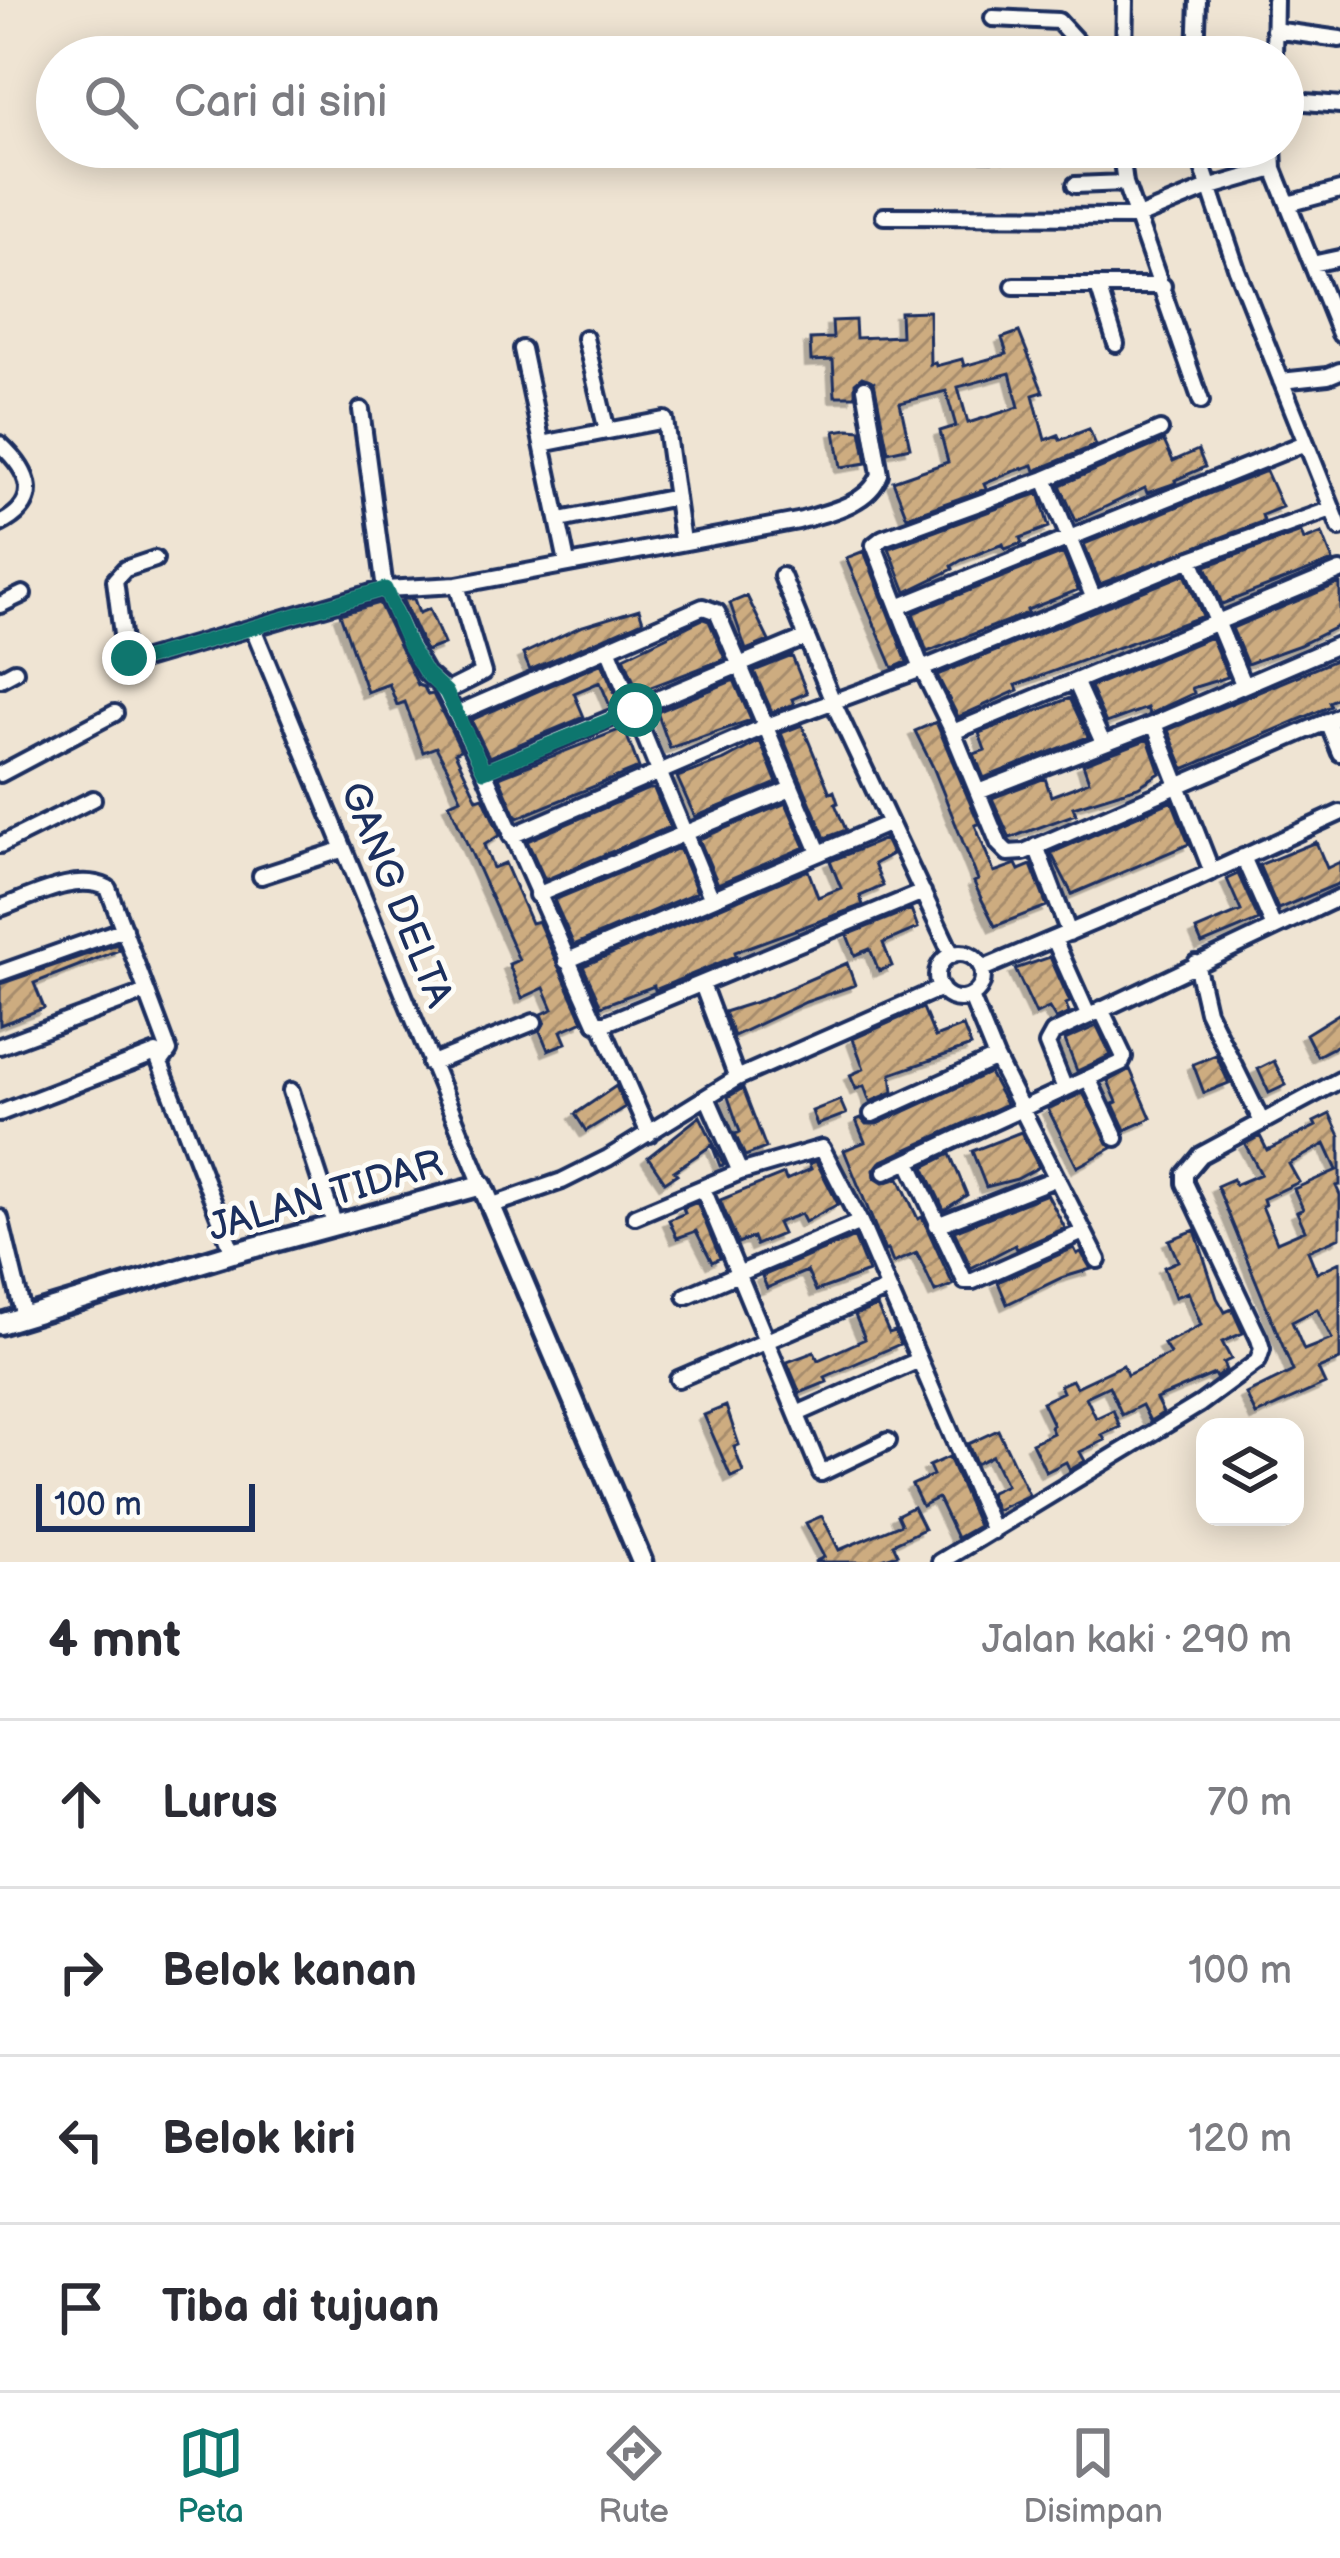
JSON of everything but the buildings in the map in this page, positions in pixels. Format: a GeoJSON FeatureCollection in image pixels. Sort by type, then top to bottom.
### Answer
{"type":"FeatureCollection","features":[{"type":"Feature","properties":{"kind":"main road","name":"JALAN TIDAR"},"geometry":{"type":"LineString","coordinates":[[0,1324],[233,1253],[482,1185],[642,1562]]}},
{"type":"Feature","properties":{"kind":"street"},"geometry":{"type":"LineString","coordinates":[[1124,36],[1125,0]]}},
{"type":"Feature","properties":{"kind":"street"},"geometry":{"type":"LineString","coordinates":[[1197,36],[1198,0]]}},
{"type":"Feature","properties":{"kind":"street"},"geometry":{"type":"LineString","coordinates":[[1274,36],[1275,0]]}},
{"type":"Feature","properties":{"kind":"street"},"geometry":{"type":"LineString","coordinates":[[993,18],[1058,21],[1071,36]]}},
{"type":"Feature","properties":{"kind":"street"},"geometry":{"type":"LineString","coordinates":[[1274,30],[1340,39]]}},
{"type":"Feature","properties":{"kind":"street"},"geometry":{"type":"LineString","coordinates":[[1304,102],[1340,105]]}},
{"type":"Feature","properties":{"kind":"street"},"geometry":{"type":"LineString","coordinates":[[1122,168],[1201,400]]}},
{"type":"Feature","properties":{"kind":"street"},"geometry":{"type":"LineString","coordinates":[[1202,168],[1340,528]]}},
{"type":"Feature","properties":{"kind":"street"},"geometry":{"type":"LineString","coordinates":[[884,217],[1138,217],[1208,188],[1274,169],[1340,334]]}},
{"type":"Feature","properties":{"kind":"street"},"geometry":{"type":"LineString","coordinates":[[1076,184],[1125,183]]}},
{"type":"Feature","properties":{"kind":"street"},"geometry":{"type":"LineString","coordinates":[[1288,203],[1340,190]]}},
{"type":"Feature","properties":{"kind":"street"},"geometry":{"type":"LineString","coordinates":[[1312,264],[1340,258]]}},
{"type":"Feature","properties":{"kind":"street"},"geometry":{"type":"LineString","coordinates":[[1014,286],[1163,286]]}},
{"type":"Feature","properties":{"kind":"street"},"geometry":{"type":"LineString","coordinates":[[1098,286],[1116,344]]}},
{"type":"Feature","properties":{"kind":"street"},"geometry":{"type":"LineString","coordinates":[[585,338],[607,431]]}},
{"type":"Feature","properties":{"kind":"street"},"geometry":{"type":"LineString","coordinates":[[522,349],[567,562]]}},
{"type":"Feature","properties":{"kind":"street"},"geometry":{"type":"LineString","coordinates":[[1281,381],[1340,371]]}},
{"type":"Feature","properties":{"kind":"street"},"geometry":{"type":"LineString","coordinates":[[155,559],[125,569],[115,580],[130,660],[385,589],[457,585],[798,521],[844,506],[873,488],[880,474],[865,388]]}},
{"type":"Feature","properties":{"kind":"street"},"geometry":{"type":"LineString","coordinates":[[361,410],[385,589],[421,665],[446,692],[590,1015],[601,1024],[649,1134]]}},
{"type":"Feature","properties":{"kind":"street"},"geometry":{"type":"LineString","coordinates":[[542,444],[665,420],[682,541]]}},
{"type":"Feature","properties":{"kind":"street"},"geometry":{"type":"LineString","coordinates":[[1160,430],[1045,479],[878,540],[874,551],[922,669],[1005,850],[1014,854],[1036,846],[1334,719],[1340,753]]}},
{"type":"Feature","properties":{"kind":"street"},"geometry":{"type":"LineString","coordinates":[[898,607],[1306,443]]}},
{"type":"Feature","properties":{"kind":"street"},"geometry":{"type":"LineString","coordinates":[[0,444],[20,469],[29,497],[22,512],[0,524]]}},
{"type":"Feature","properties":{"kind":"street"},"geometry":{"type":"LineString","coordinates":[[1045,479],[1094,599]]}},
{"type":"Feature","properties":{"kind":"street"},"geometry":{"type":"LineString","coordinates":[[560,520],[676,496]]}},
{"type":"Feature","properties":{"kind":"street"},"geometry":{"type":"LineString","coordinates":[[511,836],[764,727],[1332,508]]}},
{"type":"Feature","properties":{"kind":"street"},"geometry":{"type":"LineString","coordinates":[[1191,559],[1243,684]]}},
{"type":"Feature","properties":{"kind":"street"},"geometry":{"type":"LineString","coordinates":[[953,732],[1340,571]]}},
{"type":"Feature","properties":{"kind":"street"},"geometry":{"type":"LineString","coordinates":[[782,576],[833,702],[952,955]]}},
{"type":"Feature","properties":{"kind":"street"},"geometry":{"type":"LineString","coordinates":[[446,692],[483,673],[457,585]]}},
{"type":"Feature","properties":{"kind":"street"},"geometry":{"type":"LineString","coordinates":[[0,605],[23,594]]}},
{"type":"Feature","properties":{"kind":"street"},"geometry":{"type":"LineString","coordinates":[[456,715],[709,607],[717,612],[819,852]]}},
{"type":"Feature","properties":{"kind":"street","name":"GANG DELTA"},"geometry":{"type":"LineString","coordinates":[[254,628],[482,1185]]}},
{"type":"Feature","properties":{"kind":"street"},"geometry":{"type":"LineString","coordinates":[[484,771],[807,637]]}},
{"type":"Feature","properties":{"kind":"street"},"geometry":{"type":"LineString","coordinates":[[978,792],[1154,724],[1340,644]]}},
{"type":"Feature","properties":{"kind":"street"},"geometry":{"type":"LineString","coordinates":[[608,648],[711,897]]}},
{"type":"Feature","properties":{"kind":"street"},"geometry":{"type":"LineString","coordinates":[[0,679],[15,670]]}},
{"type":"Feature","properties":{"kind":"street"},"geometry":{"type":"LineString","coordinates":[[1076,683],[1103,743]]}},
{"type":"Feature","properties":{"kind":"street"},"geometry":{"type":"LineString","coordinates":[[0,774],[116,713]]}},
{"type":"Feature","properties":{"kind":"street"},"geometry":{"type":"LineString","coordinates":[[1154,724],[1212,872]]}},
{"type":"Feature","properties":{"kind":"street"},"geometry":{"type":"LineString","coordinates":[[537,895],[791,789]]}},
{"type":"Feature","properties":{"kind":"street"},"geometry":{"type":"LineString","coordinates":[[0,845],[93,799]]}},
{"type":"Feature","properties":{"kind":"street"},"geometry":{"type":"LineString","coordinates":[[982,968],[1212,872],[1340,812]]}},
{"type":"Feature","properties":{"kind":"street"},"geometry":{"type":"LineString","coordinates":[[566,961],[890,823]]}},
{"type":"Feature","properties":{"kind":"street"},"geometry":{"type":"LineString","coordinates":[[885,1172],[1124,1059],[1095,1012],[1062,936],[1036,846]]}},
{"type":"Feature","properties":{"kind":"street"},"geometry":{"type":"LineString","coordinates":[[261,876],[344,849]]}},
{"type":"Feature","properties":{"kind":"street"},"geometry":{"type":"LineString","coordinates":[[1243,857],[1274,927]]}},
{"type":"Feature","properties":{"kind":"street"},"geometry":{"type":"LineString","coordinates":[[0,908],[72,884],[94,882],[112,892],[169,1051],[161,1062],[156,1053]]}},
{"type":"Feature","properties":{"kind":"street"},"geometry":{"type":"LineString","coordinates":[[601,1024],[923,892]]}},
{"type":"Feature","properties":{"kind":"street"},"geometry":{"type":"LineString","coordinates":[[1065,1089],[1047,1040],[1095,1012],[1340,897]]}},
{"type":"Feature","properties":{"kind":"street"},"geometry":{"type":"LineString","coordinates":[[0,974],[124,929]]}},
{"type":"Feature","properties":{"kind":"street"},"geometry":{"type":"LineString","coordinates":[[952,955],[970,956],[982,968],[982,982],[971,997]]}},
{"type":"Feature","properties":{"kind":"street"},"geometry":{"type":"LineString","coordinates":[[952,955],[938,973],[940,988],[954,998],[971,997]]}},
{"type":"Feature","properties":{"kind":"street"},"geometry":{"type":"LineString","coordinates":[[1196,964],[1207,1011],[1261,1120]]}},
{"type":"Feature","properties":{"kind":"street"},"geometry":{"type":"LineString","coordinates":[[702,984],[736,1078]]}},
{"type":"Feature","properties":{"kind":"street"},"geometry":{"type":"LineString","coordinates":[[490,1207],[562,1181],[649,1134],[736,1078],[940,988]]}},
{"type":"Feature","properties":{"kind":"street"},"geometry":{"type":"LineString","coordinates":[[0,1046],[146,992]]}},
{"type":"Feature","properties":{"kind":"street"},"geometry":{"type":"LineString","coordinates":[[971,997],[1098,1260]]}},
{"type":"Feature","properties":{"kind":"street"},"geometry":{"type":"LineString","coordinates":[[430,1064],[534,1022]]}},
{"type":"Feature","properties":{"kind":"street"},"geometry":{"type":"LineString","coordinates":[[0,1113],[156,1053]]}},
{"type":"Feature","properties":{"kind":"street"},"geometry":{"type":"LineString","coordinates":[[156,1053],[233,1253]]}},
{"type":"Feature","properties":{"kind":"street"},"geometry":{"type":"LineString","coordinates":[[872,1114],[997,1058]]}},
{"type":"Feature","properties":{"kind":"street"},"geometry":{"type":"LineString","coordinates":[[1088,1078],[1116,1138]]}},
{"type":"Feature","properties":{"kind":"street"},"geometry":{"type":"LineString","coordinates":[[940,1562],[1200,1404],[1258,1361],[1259,1339],[1184,1178],[1201,1155],[1340,1080]]}},
{"type":"Feature","properties":{"kind":"street"},"geometry":{"type":"LineString","coordinates":[[291,1091],[335,1226]]}},
{"type":"Feature","properties":{"kind":"street"},"geometry":{"type":"LineString","coordinates":[[707,1097],[740,1172]]}},
{"type":"Feature","properties":{"kind":"street"},"geometry":{"type":"LineString","coordinates":[[635,1216],[740,1172],[822,1148],[860,1222],[993,1531]]}},
{"type":"Feature","properties":{"kind":"street"},"geometry":{"type":"LineString","coordinates":[[909,1162],[958,1273],[968,1282],[1083,1232]]}},
{"type":"Feature","properties":{"kind":"street"},"geometry":{"type":"LineString","coordinates":[[937,1225],[1057,1178]]}},
{"type":"Feature","properties":{"kind":"street"},"geometry":{"type":"LineString","coordinates":[[704,1190],[821,1473],[888,1441]]}},
{"type":"Feature","properties":{"kind":"street"},"geometry":{"type":"LineString","coordinates":[[0,1218],[24,1317]]}},
{"type":"Feature","properties":{"kind":"street"},"geometry":{"type":"LineString","coordinates":[[686,1296],[860,1222]]}},
{"type":"Feature","properties":{"kind":"street"},"geometry":{"type":"LineString","coordinates":[[678,1379],[888,1289]]}},
{"type":"Feature","properties":{"kind":"street"},"geometry":{"type":"LineString","coordinates":[[797,1414],[919,1360]]}},
{"type":"Feature","properties":{"kind":"route"},"geometry":{"type":"LineString","coordinates":[[129,658],[135,662],[385,589],[410,647],[426,673],[446,692],[484,771],[635,710]]}}]}
